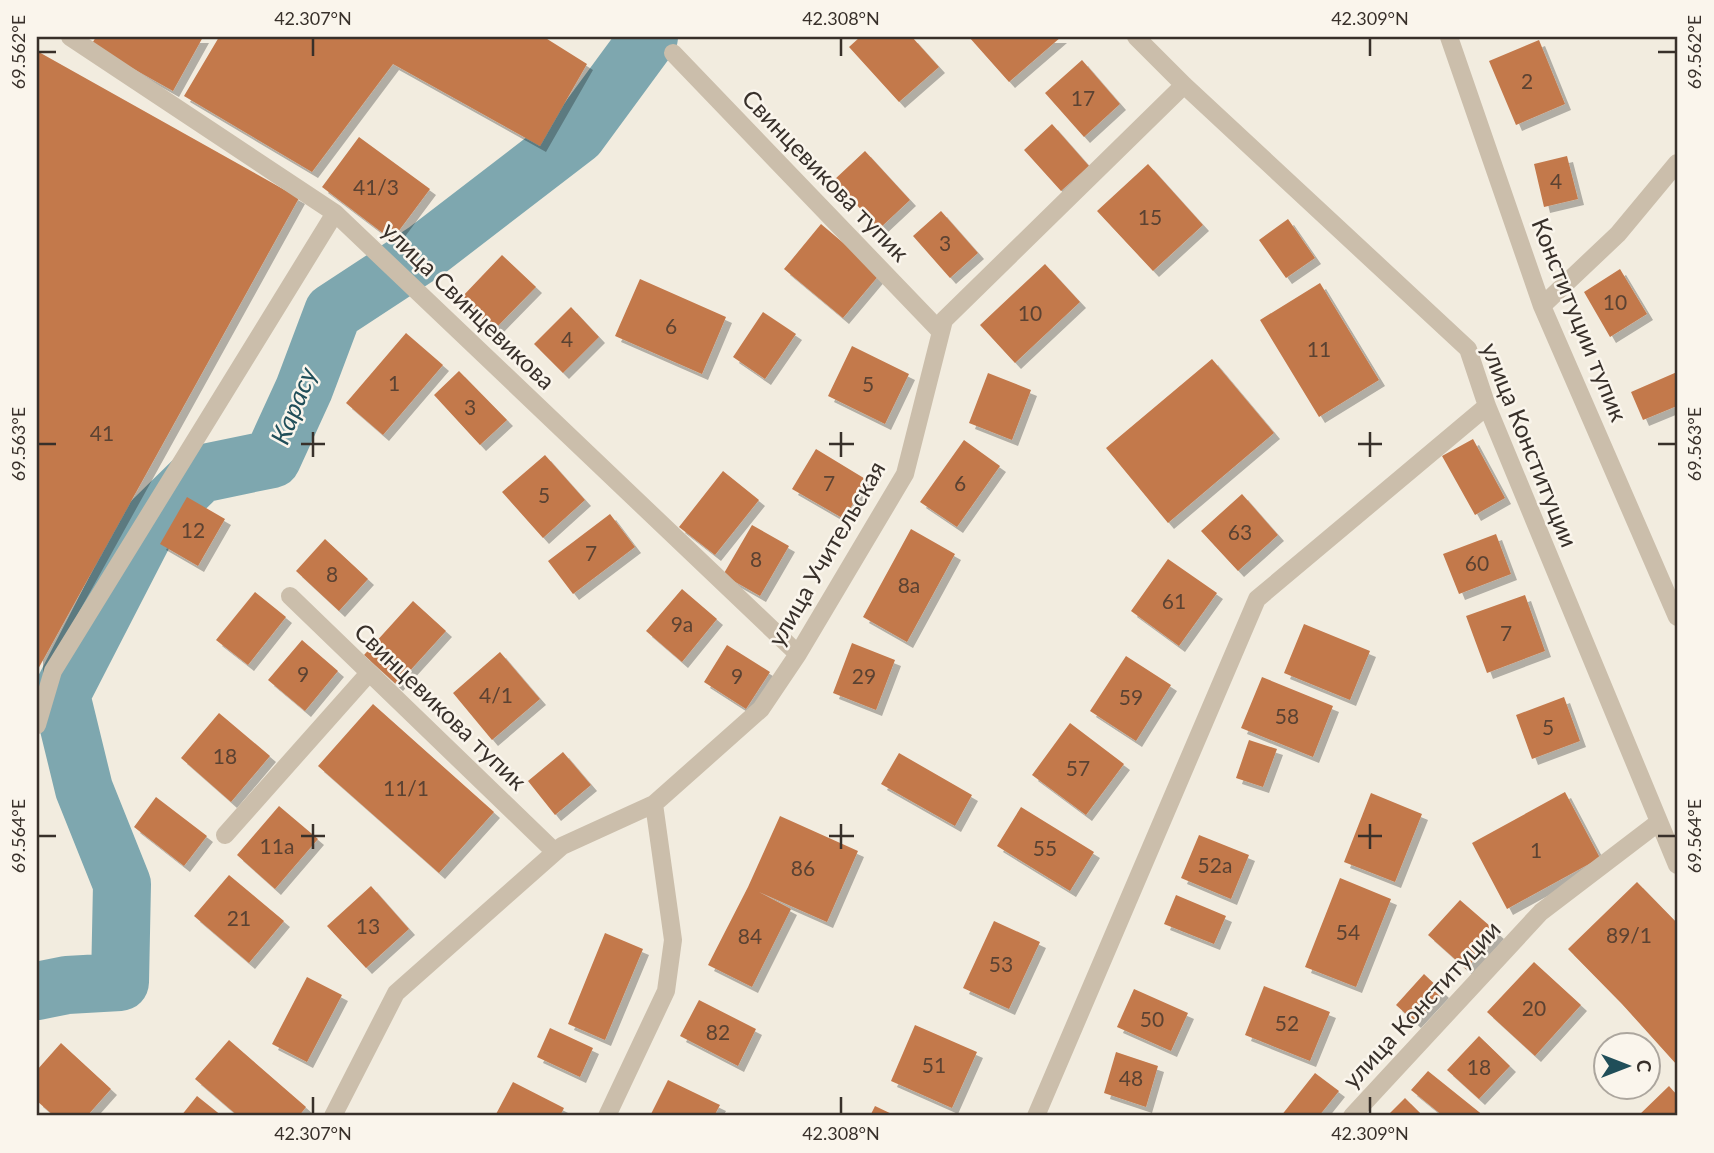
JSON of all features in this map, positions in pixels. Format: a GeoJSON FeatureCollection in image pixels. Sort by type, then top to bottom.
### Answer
{"type":"FeatureCollection","features":[{"type":"Feature","properties":{"kind":"street","name":"улица Свинцевикова"},"geometry":{"type":"LineString","coordinates":[[70,37],[335,213],[798,654]]}},
{"type":"Feature","properties":{"kind":"street","name":"улица Конституции"},"geometry":{"type":"LineString","coordinates":[[1136,37],[1184,85],[1468,349],[1486,406],[1677,865]]}},
{"type":"Feature","properties":{"kind":"street","name":"Конституции тупик"},"geometry":{"type":"LineString","coordinates":[[1449,37],[1542,306],[1677,617]]}},
{"type":"Feature","properties":{"kind":"street","name":"Свинцевикова тупик"},"geometry":{"type":"LineString","coordinates":[[673,53],[941,332]]}},
{"type":"Feature","properties":{"kind":"street","name":"улица Учительская"},"geometry":{"type":"LineString","coordinates":[[333,1116],[396,993],[562,846],[654,804],[761,709],[798,654],[905,474],[944,320],[1184,85]]}},
{"type":"Feature","properties":{"kind":"street"},"geometry":{"type":"LineString","coordinates":[[1542,306],[1618,234],[1677,163]]}},
{"type":"Feature","properties":{"kind":"street"},"geometry":{"type":"LineString","coordinates":[[37,725],[53,671],[335,213]]}},
{"type":"Feature","properties":{"kind":"street"},"geometry":{"type":"LineString","coordinates":[[1036,1116],[1257,599],[1486,406]]}},
{"type":"Feature","properties":{"kind":"street","name":"Свинцевикова тупик"},"geometry":{"type":"LineString","coordinates":[[290,596],[555,852]]}},
{"type":"Feature","properties":{"kind":"street"},"geometry":{"type":"LineString","coordinates":[[225,835],[369,673]]}},
{"type":"Feature","properties":{"kind":"street"},"geometry":{"type":"LineString","coordinates":[[607,1116],[666,991],[673,940],[654,804]]}},
{"type":"Feature","properties":{"kind":"street","name":"улица Конституции"},"geometry":{"type":"LineString","coordinates":[[1352,1116],[1541,912],[1659,822]]}},
{"type":"Feature","properties":{"kind":"building"},"geometry":{"type":"Polygon","coordinates":[[[96,37],[203,37],[173,91],[91,45],[96,37]]]}},
{"type":"Feature","properties":{"kind":"building"},"geometry":{"type":"Polygon","coordinates":[[[219,37],[544,37],[587,64],[540,146],[393,64],[312,172],[184,96],[219,37]]]}},
{"type":"Feature","properties":{"kind":"building"},"geometry":{"type":"Polygon","coordinates":[[[860,37],[912,37],[939,67],[899,102],[849,47],[860,37]]]}},
{"type":"Feature","properties":{"kind":"building"},"geometry":{"type":"Polygon","coordinates":[[[969,37],[1061,37],[1009,82],[969,37]]]}},
{"type":"Feature","properties":{"kind":"building"},"geometry":{"type":"Polygon","coordinates":[[[1539,40],[1565,104],[1516,125],[1489,61],[1539,40]]]}},
{"type":"Feature","properties":{"kind":"building"},"geometry":{"type":"Polygon","coordinates":[[[37,51],[299,198],[37,671],[37,51]]]}},
{"type":"Feature","properties":{"kind":"building"},"geometry":{"type":"Polygon","coordinates":[[[1082,60],[1120,104],[1084,137],[1045,93],[1082,60]]]}},
{"type":"Feature","properties":{"kind":"building"},"geometry":{"type":"Polygon","coordinates":[[[1052,124],[1089,166],[1061,191],[1024,150],[1052,124]]]}},
{"type":"Feature","properties":{"kind":"building"},"geometry":{"type":"Polygon","coordinates":[[[359,137],[430,189],[392,240],[322,187],[359,137]]]}},
{"type":"Feature","properties":{"kind":"building"},"geometry":{"type":"Polygon","coordinates":[[[865,151],[910,200],[879,229],[834,180],[865,151]]]}},
{"type":"Feature","properties":{"kind":"building"},"geometry":{"type":"Polygon","coordinates":[[[1567,156],[1578,199],[1544,207],[1534,164],[1567,156]]]}},
{"type":"Feature","properties":{"kind":"building"},"geometry":{"type":"Polygon","coordinates":[[[1148,164],[1203,225],[1153,271],[1097,211],[1148,164]]]}},
{"type":"Feature","properties":{"kind":"building"},"geometry":{"type":"Polygon","coordinates":[[[941,211],[978,253],[950,278],[913,236],[941,211]]]}},
{"type":"Feature","properties":{"kind":"building"},"geometry":{"type":"Polygon","coordinates":[[[1288,219],[1315,258],[1286,278],[1259,240],[1288,219]]]}},
{"type":"Feature","properties":{"kind":"building"},"geometry":{"type":"Polygon","coordinates":[[[821,224],[880,274],[843,318],[784,269],[821,224]]]}},
{"type":"Feature","properties":{"kind":"building"},"geometry":{"type":"Polygon","coordinates":[[[502,255],[536,287],[494,330],[461,298],[502,255]]]}},
{"type":"Feature","properties":{"kind":"building"},"geometry":{"type":"Polygon","coordinates":[[[1045,264],[1080,302],[1015,363],[980,325],[1045,264]]]}},
{"type":"Feature","properties":{"kind":"building"},"geometry":{"type":"Polygon","coordinates":[[[1620,269],[1647,314],[1610,337],[1584,292],[1620,269]]]}},
{"type":"Feature","properties":{"kind":"building"},"geometry":{"type":"Polygon","coordinates":[[[640,279],[726,317],[702,374],[615,336],[640,279]]]}},
{"type":"Feature","properties":{"kind":"building"},"geometry":{"type":"Polygon","coordinates":[[[1320,283],[1379,380],[1319,417],[1260,320],[1320,283]]]}},
{"type":"Feature","properties":{"kind":"building"},"geometry":{"type":"Polygon","coordinates":[[[571,307],[599,337],[563,373],[534,344],[571,307]]]}},
{"type":"Feature","properties":{"kind":"building"},"geometry":{"type":"Polygon","coordinates":[[[763,312],[796,334],[765,379],[733,357],[763,312]]]}},
{"type":"Feature","properties":{"kind":"building"},"geometry":{"type":"Polygon","coordinates":[[[406,333],[443,365],[383,435],[346,403],[406,333]]]}},
{"type":"Feature","properties":{"kind":"building"},"geometry":{"type":"Polygon","coordinates":[[[852,346],[909,374],[885,424],[828,396],[852,346]]]}},
{"type":"Feature","properties":{"kind":"building"},"geometry":{"type":"Polygon","coordinates":[[[1212,359],[1274,433],[1168,523],[1106,448],[1212,359]]]}},
{"type":"Feature","properties":{"kind":"building"},"geometry":{"type":"Polygon","coordinates":[[[459,371],[507,420],[480,445],[434,395],[459,371]]]}},
{"type":"Feature","properties":{"kind":"building"},"geometry":{"type":"Polygon","coordinates":[[[1677,372],[1677,406],[1643,420],[1631,392],[1677,372]]]}},
{"type":"Feature","properties":{"kind":"building"},"geometry":{"type":"Polygon","coordinates":[[[988,373],[1031,390],[1012,440],[969,423],[988,373]]]}},
{"type":"Feature","properties":{"kind":"building"},"geometry":{"type":"Polygon","coordinates":[[[1473,439],[1505,498],[1475,515],[1442,456],[1473,439]]]}},
{"type":"Feature","properties":{"kind":"building"},"geometry":{"type":"Polygon","coordinates":[[[964,440],[1000,466],[957,527],[920,502],[964,440]]]}},
{"type":"Feature","properties":{"kind":"building"},"geometry":{"type":"Polygon","coordinates":[[[816,449],[867,480],[844,519],[792,489],[816,449]]]}},
{"type":"Feature","properties":{"kind":"building"},"geometry":{"type":"Polygon","coordinates":[[[545,455],[585,500],[543,538],[502,492],[545,455]]]}},
{"type":"Feature","properties":{"kind":"building"},"geometry":{"type":"Polygon","coordinates":[[[723,471],[759,500],[715,555],[679,527],[723,471]]]}},
{"type":"Feature","properties":{"kind":"building"},"geometry":{"type":"Polygon","coordinates":[[[1242,494],[1278,535],[1238,571],[1201,531],[1242,494]]]}},
{"type":"Feature","properties":{"kind":"building"},"geometry":{"type":"Polygon","coordinates":[[[187,497],[225,519],[198,566],[160,544],[187,497]]]}},
{"type":"Feature","properties":{"kind":"building"},"geometry":{"type":"Polygon","coordinates":[[[610,514],[635,547],[573,594],[548,561],[610,514]]]}},
{"type":"Feature","properties":{"kind":"building"},"geometry":{"type":"Polygon","coordinates":[[[752,525],[789,546],[760,596],[723,575],[752,525]]]}},
{"type":"Feature","properties":{"kind":"building"},"geometry":{"type":"Polygon","coordinates":[[[911,529],[955,554],[907,642],[863,617],[911,529]]]}},
{"type":"Feature","properties":{"kind":"building"},"geometry":{"type":"Polygon","coordinates":[[[1496,534],[1511,574],[1459,594],[1443,554],[1496,534]]]}},
{"type":"Feature","properties":{"kind":"building"},"geometry":{"type":"Polygon","coordinates":[[[325,539],[368,579],[339,611],[296,571],[325,539]]]}},
{"type":"Feature","properties":{"kind":"building"},"geometry":{"type":"Polygon","coordinates":[[[1168,559],[1217,593],[1179,646],[1131,611],[1168,559]]]}},
{"type":"Feature","properties":{"kind":"building"},"geometry":{"type":"Polygon","coordinates":[[[682,589],[717,619],[682,662],[646,631],[682,589]]]}},
{"type":"Feature","properties":{"kind":"building"},"geometry":{"type":"Polygon","coordinates":[[[255,592],[286,617],[248,665],[216,640],[255,592]]]}},
{"type":"Feature","properties":{"kind":"building"},"geometry":{"type":"Polygon","coordinates":[[[1525,595],[1545,651],[1487,673],[1466,616],[1525,595]]]}},
{"type":"Feature","properties":{"kind":"building"},"geometry":{"type":"Polygon","coordinates":[[[413,601],[446,631],[397,685],[364,655],[413,601]]]}},
{"type":"Feature","properties":{"kind":"building"},"geometry":{"type":"Polygon","coordinates":[[[1304,624],[1370,651],[1350,700],[1284,673],[1304,624]]]}},
{"type":"Feature","properties":{"kind":"building"},"geometry":{"type":"Polygon","coordinates":[[[302,640],[338,671],[305,711],[268,680],[302,640]]]}},
{"type":"Feature","properties":{"kind":"building"},"geometry":{"type":"Polygon","coordinates":[[[852,643],[895,660],[876,710],[833,693],[852,643]]]}},
{"type":"Feature","properties":{"kind":"building"},"geometry":{"type":"Polygon","coordinates":[[[727,645],[770,672],[746,709],[704,682],[727,645]]]}},
{"type":"Feature","properties":{"kind":"building"},"geometry":{"type":"Polygon","coordinates":[[[500,652],[540,699],[492,740],[453,693],[500,652]]]}},
{"type":"Feature","properties":{"kind":"building"},"geometry":{"type":"Polygon","coordinates":[[[1126,656],[1171,685],[1136,741],[1090,711],[1126,656]]]}},
{"type":"Feature","properties":{"kind":"building"},"geometry":{"type":"Polygon","coordinates":[[[1262,677],[1333,706],[1313,757],[1241,728],[1262,677]]]}},
{"type":"Feature","properties":{"kind":"building"},"geometry":{"type":"Polygon","coordinates":[[[1564,697],[1580,741],[1532,759],[1516,715],[1564,697]]]}},
{"type":"Feature","properties":{"kind":"building"},"geometry":{"type":"Polygon","coordinates":[[[373,704],[494,812],[439,873],[318,766],[373,704]]]}},
{"type":"Feature","properties":{"kind":"building"},"geometry":{"type":"Polygon","coordinates":[[[219,713],[270,756],[231,802],[181,758],[219,713]]]}},
{"type":"Feature","properties":{"kind":"building"},"geometry":{"type":"Polygon","coordinates":[[[1070,723],[1124,764],[1086,815],[1032,775],[1070,723]]]}},
{"type":"Feature","properties":{"kind":"building"},"geometry":{"type":"Polygon","coordinates":[[[1249,740],[1277,749],[1263,787],[1236,778],[1249,740]]]}},
{"type":"Feature","properties":{"kind":"building"},"geometry":{"type":"Polygon","coordinates":[[[563,752],[591,785],[555,815],[528,781],[563,752]]]}},
{"type":"Feature","properties":{"kind":"building"},"geometry":{"type":"Polygon","coordinates":[[[899,753],[972,795],[955,826],[881,784],[899,753]]]}},
{"type":"Feature","properties":{"kind":"building"},"geometry":{"type":"Polygon","coordinates":[[[1565,792],[1600,858],[1507,909],[1472,843],[1565,792]]]}},
{"type":"Feature","properties":{"kind":"building"},"geometry":{"type":"Polygon","coordinates":[[[1371,793],[1422,814],[1395,882],[1344,862],[1371,793]]]}},
{"type":"Feature","properties":{"kind":"building"},"geometry":{"type":"Polygon","coordinates":[[[156,797],[207,836],[184,866],[134,827],[156,797]]]}},
{"type":"Feature","properties":{"kind":"building"},"geometry":{"type":"Polygon","coordinates":[[[279,806],[318,839],[275,889],[237,855],[279,806]]]}},
{"type":"Feature","properties":{"kind":"building"},"geometry":{"type":"Polygon","coordinates":[[[1021,807],[1094,852],[1070,891],[997,846],[1021,807]]]}},
{"type":"Feature","properties":{"kind":"building"},"geometry":{"type":"Polygon","coordinates":[[[780,816],[858,851],[827,922],[759,892],[791,909],[752,987],[708,965],[780,816]]]}},
{"type":"Feature","properties":{"kind":"building"},"geometry":{"type":"Polygon","coordinates":[[[1199,835],[1249,855],[1231,899],[1181,878],[1199,835]]]}},
{"type":"Feature","properties":{"kind":"building"},"geometry":{"type":"Polygon","coordinates":[[[229,875],[284,921],[249,963],[194,916],[229,875]]]}},
{"type":"Feature","properties":{"kind":"building"},"geometry":{"type":"Polygon","coordinates":[[[1340,878],[1391,899],[1356,987],[1305,967],[1340,878]]]}},
{"type":"Feature","properties":{"kind":"building"},"geometry":{"type":"Polygon","coordinates":[[[1637,882],[1677,923],[1677,1065],[1662,1048],[1662,1030],[1645,1030],[1568,949],[1637,882]]]}},
{"type":"Feature","properties":{"kind":"building"},"geometry":{"type":"Polygon","coordinates":[[[371,886],[409,929],[366,968],[327,926],[371,886]]]}},
{"type":"Feature","properties":{"kind":"building"},"geometry":{"type":"Polygon","coordinates":[[[1176,895],[1226,916],[1214,944],[1164,924],[1176,895]]]}},
{"type":"Feature","properties":{"kind":"building"},"geometry":{"type":"Polygon","coordinates":[[[1460,900],[1498,933],[1466,969],[1428,935],[1460,900]]]}},
{"type":"Feature","properties":{"kind":"building"},"geometry":{"type":"Polygon","coordinates":[[[994,921],[1040,942],[1009,1009],[963,988],[994,921]]]}},
{"type":"Feature","properties":{"kind":"building"},"geometry":{"type":"Polygon","coordinates":[[[605,933],[643,949],[605,1040],[568,1024],[605,933]]]}},
{"type":"Feature","properties":{"kind":"building"},"geometry":{"type":"Polygon","coordinates":[[[1534,962],[1581,1005],[1535,1056],[1487,1012],[1534,962]]]}},
{"type":"Feature","properties":{"kind":"building"},"geometry":{"type":"Polygon","coordinates":[[[1424,974],[1443,992],[1415,1022],[1396,1005],[1424,974]]]}},
{"type":"Feature","properties":{"kind":"building"},"geometry":{"type":"Polygon","coordinates":[[[307,977],[342,995],[307,1062],[272,1044],[307,977]]]}},
{"type":"Feature","properties":{"kind":"building"},"geometry":{"type":"Polygon","coordinates":[[[1264,986],[1330,1012],[1310,1061],[1245,1035],[1264,986]]]}},
{"type":"Feature","properties":{"kind":"building"},"geometry":{"type":"Polygon","coordinates":[[[1134,989],[1188,1013],[1171,1051],[1117,1027],[1134,989]]]}},
{"type":"Feature","properties":{"kind":"building"},"geometry":{"type":"Polygon","coordinates":[[[699,1000],[756,1029],[738,1066],[680,1036],[699,1000]]]}},
{"type":"Feature","properties":{"kind":"building"},"geometry":{"type":"Polygon","coordinates":[[[915,1025],[977,1052],[952,1108],[891,1081],[915,1025]]]}},
{"type":"Feature","properties":{"kind":"building"},"geometry":{"type":"Polygon","coordinates":[[[550,1028],[593,1048],[580,1077],[537,1057],[550,1028]]]}},
{"type":"Feature","properties":{"kind":"building"},"geometry":{"type":"Polygon","coordinates":[[[1479,1036],[1510,1066],[1479,1099],[1447,1070],[1479,1036]]]}},
{"type":"Feature","properties":{"kind":"building"},"geometry":{"type":"Polygon","coordinates":[[[229,1040],[306,1107],[299,1116],[238,1116],[195,1079],[229,1040]]]}},
{"type":"Feature","properties":{"kind":"building"},"geometry":{"type":"Polygon","coordinates":[[[61,1043],[111,1089],[87,1116],[54,1116],[37,1101],[37,1070],[61,1043]]]}},
{"type":"Feature","properties":{"kind":"building"},"geometry":{"type":"Polygon","coordinates":[[[1116,1052],[1158,1066],[1146,1107],[1104,1093],[1116,1052]]]}},
{"type":"Feature","properties":{"kind":"building"},"geometry":{"type":"Polygon","coordinates":[[[1428,1071],[1484,1116],[1443,1116],[1411,1090],[1428,1071]]]}},
{"type":"Feature","properties":{"kind":"building"},"geometry":{"type":"Polygon","coordinates":[[[1315,1073],[1339,1091],[1319,1116],[1281,1116],[1315,1073]]]}},
{"type":"Feature","properties":{"kind":"building"},"geometry":{"type":"Polygon","coordinates":[[[668,1080],[720,1105],[714,1116],[650,1116],[668,1080]]]}},
{"type":"Feature","properties":{"kind":"building"},"geometry":{"type":"Polygon","coordinates":[[[513,1082],[564,1108],[560,1116],[495,1116],[513,1082]]]}},
{"type":"Feature","properties":{"kind":"building"},"geometry":{"type":"Polygon","coordinates":[[[1669,1086],[1677,1095],[1677,1116],[1638,1116],[1655,1100],[1662,1100],[1662,1093],[1669,1086]]]}},
{"type":"Feature","properties":{"kind":"building"},"geometry":{"type":"Polygon","coordinates":[[[197,1096],[222,1116],[181,1116],[197,1096]]]}},
{"type":"Feature","properties":{"kind":"building"},"geometry":{"type":"Polygon","coordinates":[[[1405,1098],[1423,1116],[1387,1116],[1405,1098]]]}},
{"type":"Feature","properties":{"kind":"building"},"geometry":{"type":"Polygon","coordinates":[[[875,1106],[896,1116],[870,1116],[875,1106]]]}},
{"type":"Feature","properties":{"kind":"waterway","name":"Карасу"},"geometry":{"type":"LineString","coordinates":[[37,991],[67,985],[120,982],[122,884],[84,789],[61,695],[149,524],[200,474],[272,459],[304,389],[333,312],[426,251],[577,135],[649,37]]}}]}
